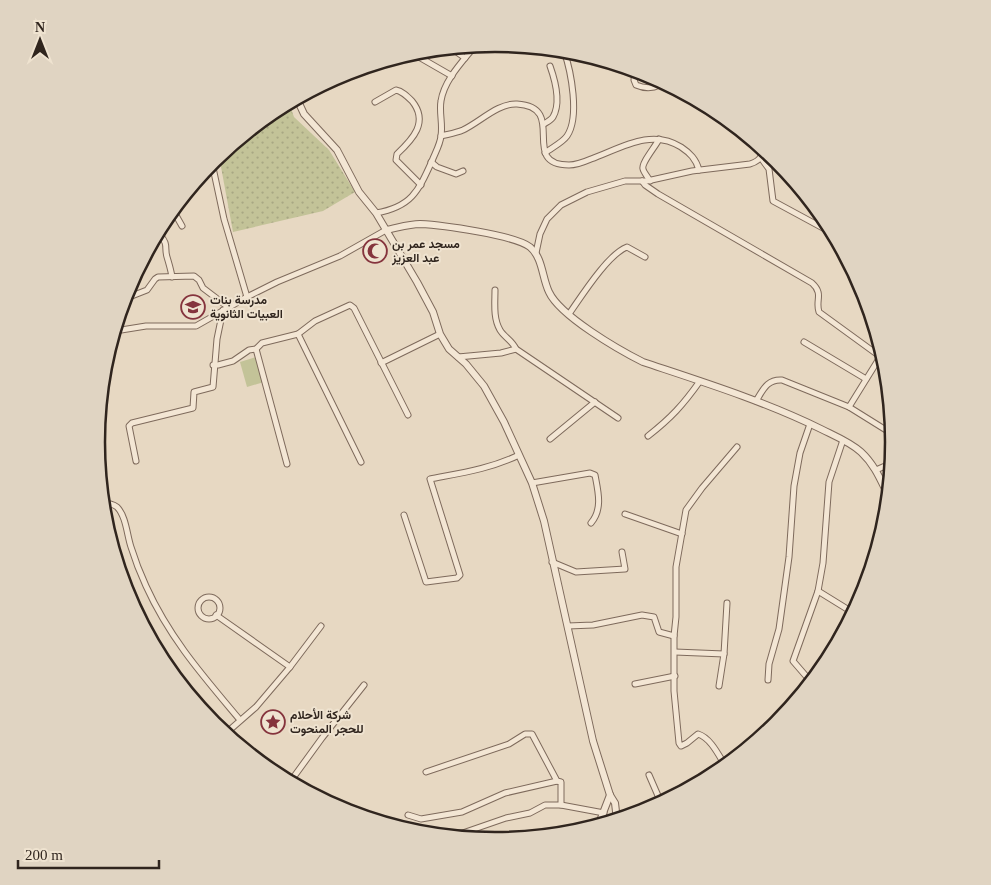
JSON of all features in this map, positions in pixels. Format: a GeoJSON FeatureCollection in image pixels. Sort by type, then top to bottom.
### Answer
{"type":"FeatureCollection","features":[{"type":"Feature","properties":{"kind":"street"},"geometry":{"type":"LineString","coordinates":[[376,213],[392,210],[404,204],[413,197],[421,186],[441,136],[441,101],[448,82],[469,53]]}},
{"type":"Feature","properties":{"kind":"street"},"geometry":{"type":"LineString","coordinates":[[460,54],[465,58]]}},
{"type":"Feature","properties":{"kind":"street"},"geometry":{"type":"LineString","coordinates":[[423,59],[452,76]]}},
{"type":"Feature","properties":{"kind":"street"},"geometry":{"type":"LineString","coordinates":[[544,153],[566,138],[571,128],[572,86],[567,59]]}},
{"type":"Feature","properties":{"kind":"street"},"geometry":{"type":"LineString","coordinates":[[544,124],[553,118],[556,108],[556,92],[550,66]]}},
{"type":"Feature","properties":{"kind":"street"},"geometry":{"type":"LineString","coordinates":[[634,78],[636,85],[642,87],[654,86]]}},
{"type":"Feature","properties":{"kind":"street"},"geometry":{"type":"LineString","coordinates":[[375,102],[396,90],[408,97],[417,107],[419,124],[416,133],[412,140],[397,154],[396,158],[421,186]]}},
{"type":"Feature","properties":{"kind":"street"},"geometry":{"type":"LineString","coordinates":[[441,136],[464,129],[511,104],[520,104],[531,107],[540,114],[544,124],[544,153],[554,163],[572,165],[626,145],[644,140],[665,139],[685,150],[696,160],[699,170]]}},
{"type":"Feature","properties":{"kind":"street"},"geometry":{"type":"LineString","coordinates":[[300,106],[304,114],[337,150],[359,192],[376,213],[433,312],[440,334],[449,349],[484,386],[504,422],[532,483],[544,520],[593,741],[610,794],[615,803],[616,813]]}},
{"type":"Feature","properties":{"kind":"street"},"geometry":{"type":"LineString","coordinates":[[650,181],[643,169],[643,163],[659,139]]}},
{"type":"Feature","properties":{"kind":"street"},"geometry":{"type":"LineString","coordinates":[[536,253],[540,234],[548,220],[561,205],[587,192],[625,181],[650,181],[699,170],[750,164],[758,162],[760,158],[769,170],[773,201],[820,227]]}},
{"type":"Feature","properties":{"kind":"street"},"geometry":{"type":"LineString","coordinates":[[431,162],[437,167],[456,174],[463,171]]}},
{"type":"Feature","properties":{"kind":"street"},"geometry":{"type":"LineString","coordinates":[[214,173],[227,228],[247,297]]}},
{"type":"Feature","properties":{"kind":"street"},"geometry":{"type":"LineString","coordinates":[[642,181],[658,194],[812,283],[818,288],[817,306],[819,312],[875,353]]}},
{"type":"Feature","properties":{"kind":"street"},"geometry":{"type":"LineString","coordinates":[[177,217],[182,226]]}},
{"type":"Feature","properties":{"kind":"street"},"geometry":{"type":"LineString","coordinates":[[122,330],[146,326],[196,326],[247,297],[277,282],[340,256],[386,230],[418,224],[460,228],[529,246],[536,253],[550,294],[582,325],[643,362],[756,401],[843,440],[861,452],[876,470],[883,485]]}},
{"type":"Feature","properties":{"kind":"street"},"geometry":{"type":"LineString","coordinates":[[163,239],[166,242],[167,257],[172,277]]}},
{"type":"Feature","properties":{"kind":"street"},"geometry":{"type":"LineString","coordinates":[[569,314],[603,267],[622,248],[627,247],[646,257]]}},
{"type":"Feature","properties":{"kind":"street"},"geometry":{"type":"LineString","coordinates":[[134,295],[147,290],[158,277],[194,276],[199,280],[203,288],[225,309]]}},
{"type":"Feature","properties":{"kind":"street"},"geometry":{"type":"LineString","coordinates":[[495,290],[494,311],[500,331],[511,340],[516,349],[618,418]]}},
{"type":"Feature","properties":{"kind":"street"},"geometry":{"type":"LineString","coordinates":[[214,365],[233,361],[249,350],[256,349],[262,343],[298,334],[315,321],[350,305],[354,308],[408,415]]}},
{"type":"Feature","properties":{"kind":"street"},"geometry":{"type":"LineString","coordinates":[[136,461],[129,431],[129,426],[132,423],[193,408],[194,392],[213,386],[214,365],[225,309]]}},
{"type":"Feature","properties":{"kind":"street"},"geometry":{"type":"LineString","coordinates":[[298,334],[361,462]]}},
{"type":"Feature","properties":{"kind":"street"},"geometry":{"type":"LineString","coordinates":[[382,363],[440,334]]}},
{"type":"Feature","properties":{"kind":"street"},"geometry":{"type":"LineString","coordinates":[[804,342],[866,379]]}},
{"type":"Feature","properties":{"kind":"street"},"geometry":{"type":"LineString","coordinates":[[256,349],[288,464]]}},
{"type":"Feature","properties":{"kind":"street"},"geometry":{"type":"LineString","coordinates":[[458,357],[501,353],[516,349]]}},
{"type":"Feature","properties":{"kind":"street"},"geometry":{"type":"LineString","coordinates":[[849,407],[877,362]]}},
{"type":"Feature","properties":{"kind":"street"},"geometry":{"type":"LineString","coordinates":[[756,401],[768,383],[782,380],[849,407],[886,430]]}},
{"type":"Feature","properties":{"kind":"street"},"geometry":{"type":"LineString","coordinates":[[648,436],[670,419],[700,381]]}},
{"type":"Feature","properties":{"kind":"street"},"geometry":{"type":"LineString","coordinates":[[550,439],[595,402]]}},
{"type":"Feature","properties":{"kind":"street"},"geometry":{"type":"LineString","coordinates":[[768,680],[769,664],[779,629],[789,557],[794,486],[800,452],[810,424]]}},
{"type":"Feature","properties":{"kind":"street"},"geometry":{"type":"LineString","coordinates":[[807,677],[794,661],[818,591],[823,563],[829,482],[843,440]]}},
{"type":"Feature","properties":{"kind":"street"},"geometry":{"type":"LineString","coordinates":[[722,760],[704,735],[698,734],[681,746],[679,743],[674,636],[676,567],[686,510],[702,488],[737,448]]}},
{"type":"Feature","properties":{"kind":"street"},"geometry":{"type":"LineString","coordinates":[[404,515],[426,582],[457,578],[460,575],[430,479],[483,470],[519,456]]}},
{"type":"Feature","properties":{"kind":"street"},"geometry":{"type":"LineString","coordinates":[[876,470],[885,466]]}},
{"type":"Feature","properties":{"kind":"street"},"geometry":{"type":"LineString","coordinates":[[532,483],[590,473],[595,475],[599,499],[597,517],[591,523]]}},
{"type":"Feature","properties":{"kind":"street"},"geometry":{"type":"LineString","coordinates":[[111,504],[116,506],[121,514],[131,548],[146,586],[166,626],[185,654],[240,720]]}},
{"type":"Feature","properties":{"kind":"street"},"geometry":{"type":"LineString","coordinates":[[625,514],[682,534]]}},
{"type":"Feature","properties":{"kind":"street"},"geometry":{"type":"LineString","coordinates":[[552,562],[576,572],[625,569],[622,552]]}},
{"type":"Feature","properties":{"kind":"street"},"geometry":{"type":"LineString","coordinates":[[818,591],[848,609]]}},
{"type":"Feature","properties":{"kind":"street"},"geometry":{"type":"LineString","coordinates":[[210,597],[216,600],[220,609],[216,615],[207,618],[201,614],[198,608],[200,601],[210,597]]}},
{"type":"Feature","properties":{"kind":"street"},"geometry":{"type":"LineString","coordinates":[[719,686],[724,654],[728,603]]}},
{"type":"Feature","properties":{"kind":"street"},"geometry":{"type":"LineString","coordinates":[[216,615],[290,667]]}},
{"type":"Feature","properties":{"kind":"street"},"geometry":{"type":"LineString","coordinates":[[568,626],[593,625],[642,615],[654,617],[659,632],[674,636]]}},
{"type":"Feature","properties":{"kind":"street"},"geometry":{"type":"LineString","coordinates":[[231,729],[256,707],[321,626]]}},
{"type":"Feature","properties":{"kind":"street"},"geometry":{"type":"LineString","coordinates":[[675,652],[724,654]]}},
{"type":"Feature","properties":{"kind":"street"},"geometry":{"type":"LineString","coordinates":[[635,684],[675,676]]}},
{"type":"Feature","properties":{"kind":"street"},"geometry":{"type":"LineString","coordinates":[[294,776],[364,685]]}},
{"type":"Feature","properties":{"kind":"street"},"geometry":{"type":"LineString","coordinates":[[426,772],[509,744],[525,734],[532,734],[557,781],[561,782],[561,805]]}},
{"type":"Feature","properties":{"kind":"street"},"geometry":{"type":"LineString","coordinates":[[649,775],[658,797]]}},
{"type":"Feature","properties":{"kind":"street"},"geometry":{"type":"LineString","coordinates":[[408,815],[422,818],[462,812],[505,793],[557,781]]}},
{"type":"Feature","properties":{"kind":"street"},"geometry":{"type":"LineString","coordinates":[[602,817],[610,794]]}},
{"type":"Feature","properties":{"kind":"street"},"geometry":{"type":"LineString","coordinates":[[467,832],[506,818],[530,813],[545,805],[561,805],[604,813]]}},
{"type":"Feature","properties":{"kind":"green space"},"geometry":{"type":"Polygon","coordinates":[[[292,111],[294,117],[329,150],[355,192],[323,211],[233,232],[221,166],[258,133],[292,111]]]}},
{"type":"Feature","properties":{"kind":"green space"},"geometry":{"type":"Polygon","coordinates":[[[256,357],[264,382],[247,387],[240,362],[256,357]]]}},
{"type":"Feature","properties":{"kind":"place","name":"مسجد عمر بن عبد العزيز"},"geometry":{"type":"Point","coordinates":[375,251]}},
{"type":"Feature","properties":{"kind":"place","name":"مدرسة بنات العبيات الثانوية"},"geometry":{"type":"Point","coordinates":[193,307]}},
{"type":"Feature","properties":{"kind":"place","name":"شركة الأحلام للحجر المنحوت"},"geometry":{"type":"Point","coordinates":[273,722]}}]}
